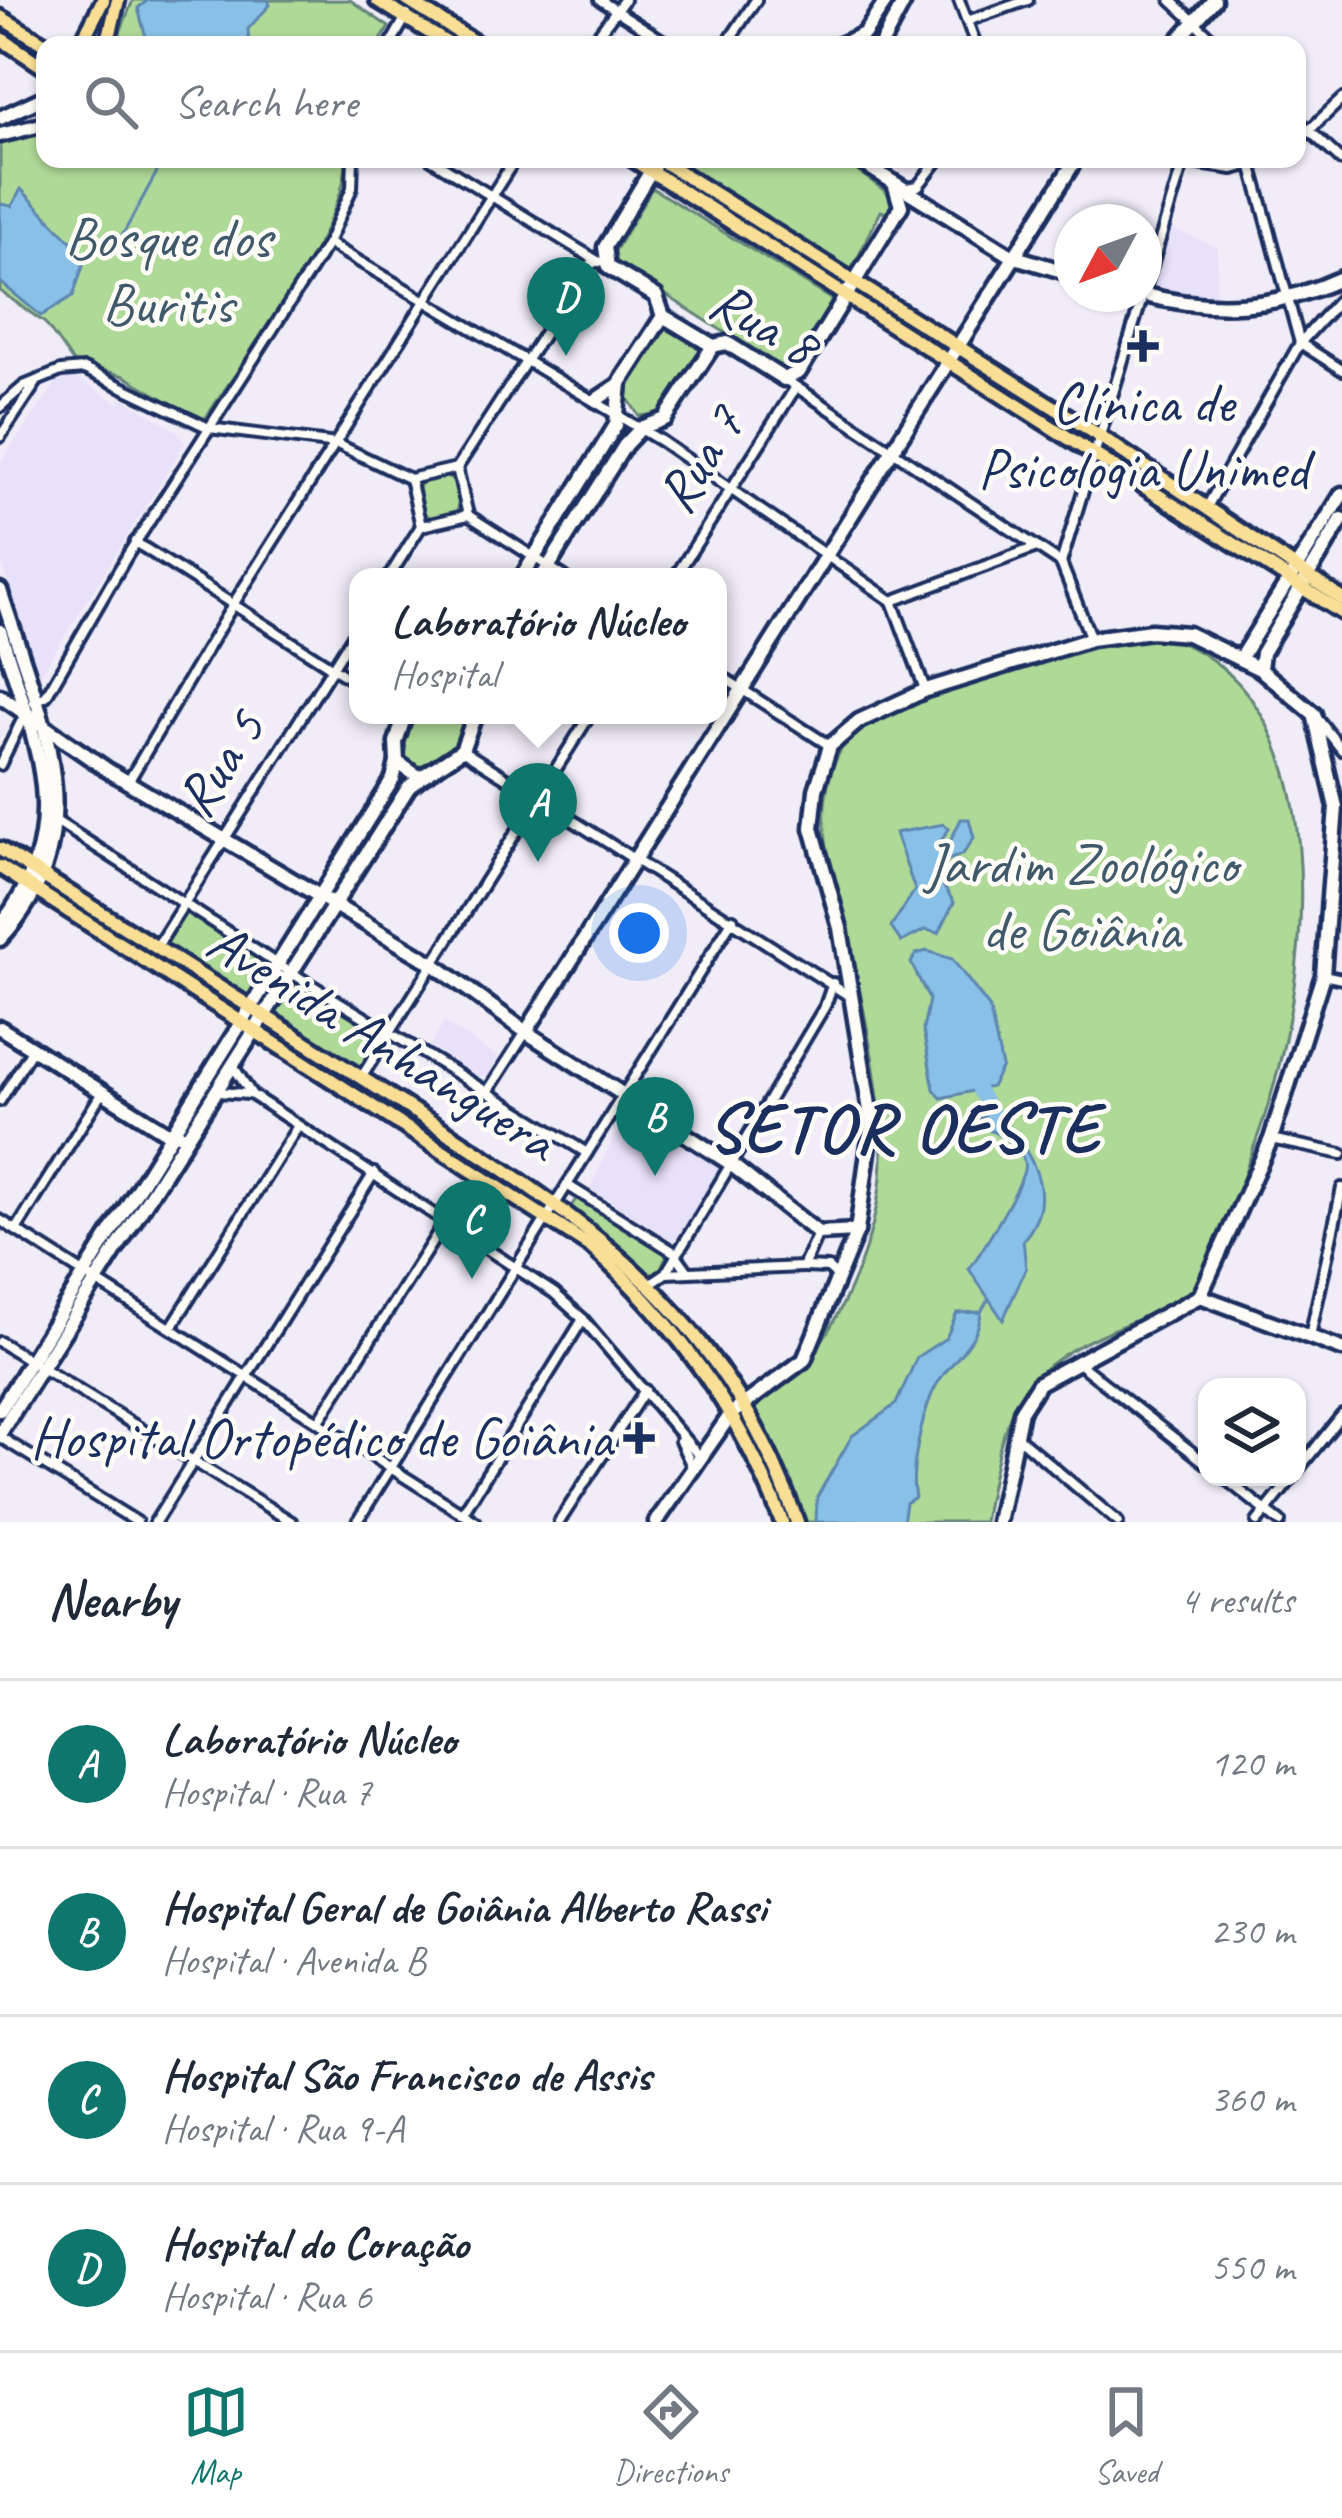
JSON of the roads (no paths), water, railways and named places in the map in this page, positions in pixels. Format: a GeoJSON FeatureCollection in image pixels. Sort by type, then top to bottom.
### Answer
{"type":"FeatureCollection","features":[{"type":"Feature","properties":{"kind":"main road"},"geometry":{"type":"LineString","coordinates":[[85,36],[103,0]]}},
{"type":"Feature","properties":{"kind":"main road"},"geometry":{"type":"LineString","coordinates":[[109,36],[118,0]]}},
{"type":"Feature","properties":{"kind":"main road"},"geometry":{"type":"LineString","coordinates":[[377,0],[436,36]]}},
{"type":"Feature","properties":{"kind":"main road"},"geometry":{"type":"LineString","coordinates":[[860,36],[887,0]]}},
{"type":"Feature","properties":{"kind":"main road"},"geometry":{"type":"LineString","coordinates":[[886,36],[905,0]]}},
{"type":"Feature","properties":{"kind":"main road"},"geometry":{"type":"LineString","coordinates":[[1182,36],[1214,0]]}},
{"type":"Feature","properties":{"kind":"main road"},"geometry":{"type":"LineString","coordinates":[[412,1],[465,36]]}},
{"type":"Feature","properties":{"kind":"main road"},"geometry":{"type":"LineString","coordinates":[[0,16],[36,38]]}},
{"type":"Feature","properties":{"kind":"main road"},"geometry":{"type":"LineString","coordinates":[[0,38],[36,62]]}},
{"type":"Feature","properties":{"kind":"main road"},"geometry":{"type":"LineString","coordinates":[[0,118],[36,102]]}},
{"type":"Feature","properties":{"kind":"main road"},"geometry":{"type":"LineString","coordinates":[[0,135],[36,126]]}},
{"type":"Feature","properties":{"kind":"main road"},"geometry":{"type":"LineString","coordinates":[[603,264],[605,248],[653,168]]}},
{"type":"Feature","properties":{"kind":"main road"},"geometry":{"type":"LineString","coordinates":[[664,168],[852,289],[948,359],[1298,578],[1342,598]]}},
{"type":"Feature","properties":{"kind":"main road"},"geometry":{"type":"LineString","coordinates":[[871,168],[1012,256],[1054,269]]}},
{"type":"Feature","properties":{"kind":"main road"},"geometry":{"type":"LineString","coordinates":[[727,709],[829,557],[892,448],[1070,168]]}},
{"type":"Feature","properties":{"kind":"main road","name":"Rua 7"},"geometry":{"type":"LineString","coordinates":[[790,383],[901,206],[900,186]]}},
{"type":"Feature","properties":{"kind":"main road","name":"Rua 8"},"geometry":{"type":"LineString","coordinates":[[603,264],[656,296],[663,316],[712,346],[727,343],[790,383]]}},
{"type":"Feature","properties":{"kind":"main road"},"geometry":{"type":"LineString","coordinates":[[1162,299],[1190,306],[1285,302],[1342,278]]}},
{"type":"Feature","properties":{"kind":"main road"},"geometry":{"type":"LineString","coordinates":[[852,289],[957,345],[1102,437],[1207,507],[1342,613]]}},
{"type":"Feature","properties":{"kind":"main road"},"geometry":{"type":"LineString","coordinates":[[596,400],[620,383],[663,316]]}},
{"type":"Feature","properties":{"kind":"main road"},"geometry":{"type":"LineString","coordinates":[[661,441],[665,418],[712,346]]}},
{"type":"Feature","properties":{"kind":"main road"},"geometry":{"type":"LineString","coordinates":[[528,568],[619,415],[620,383]]}},
{"type":"Feature","properties":{"kind":"main road"},"geometry":{"type":"LineString","coordinates":[[548,568],[625,445],[641,428],[665,418]]}},
{"type":"Feature","properties":{"kind":"main road"},"geometry":{"type":"LineString","coordinates":[[1241,657],[1256,649],[1342,494]]}},
{"type":"Feature","properties":{"kind":"main road"},"geometry":{"type":"LineString","coordinates":[[1298,578],[1342,519]]}},
{"type":"Feature","properties":{"kind":"main road"},"geometry":{"type":"LineString","coordinates":[[0,590],[31,710],[45,790],[45,835],[36,881],[0,926]]}},
{"type":"Feature","properties":{"kind":"main road"},"geometry":{"type":"LineString","coordinates":[[0,631],[51,759],[56,821],[36,881],[0,939]]}},
{"type":"Feature","properties":{"kind":"main road"},"geometry":{"type":"LineString","coordinates":[[656,1522],[731,1414],[804,1360],[841,1280],[857,1231],[872,1137],[853,998],[812,828],[816,790],[830,746],[860,722],[926,690],[1091,639],[1151,631],[1188,634],[1260,669],[1314,714],[1339,805],[1337,906],[1323,975],[1271,1139],[1200,1296],[1051,1373],[1030,1394],[1007,1458],[998,1522]]}},
{"type":"Feature","properties":{"kind":"main road"},"geometry":{"type":"LineString","coordinates":[[1256,649],[1260,669]]}},
{"type":"Feature","properties":{"kind":"main road"},"geometry":{"type":"LineString","coordinates":[[0,676],[10,663]]}},
{"type":"Feature","properties":{"kind":"main road"},"geometry":{"type":"LineString","coordinates":[[0,696],[31,710],[128,782],[432,963],[526,1032],[728,1162],[818,1233],[857,1231]]}},
{"type":"Feature","properties":{"kind":"main road"},"geometry":{"type":"LineString","coordinates":[[183,1135],[247,1014],[393,778],[402,724]]}},
{"type":"Feature","properties":{"kind":"main road"},"geometry":{"type":"LineString","coordinates":[[0,1435],[37,1363],[408,788],[463,750],[473,724]]}},
{"type":"Feature","properties":{"kind":"main road"},"geometry":{"type":"LineString","coordinates":[[526,1032],[717,724]]}},
{"type":"Feature","properties":{"kind":"main road"},"geometry":{"type":"LineString","coordinates":[[397,762],[420,778]]}},
{"type":"Feature","properties":{"kind":"main road","name":"Avenida Anhanguera"},"geometry":{"type":"LineString","coordinates":[[0,849],[36,881],[247,1014],[265,1016],[557,1202],[655,1284],[743,1403],[797,1522]]}},
{"type":"Feature","properties":{"kind":"main road","name":"Avenida Anhanguera"},"geometry":{"type":"LineString","coordinates":[[0,867],[36,881],[156,948],[247,1014],[256,1029],[549,1216],[650,1302],[731,1414],[782,1522]]}},
{"type":"Feature","properties":{"kind":"main road"},"geometry":{"type":"LineString","coordinates":[[0,1028],[183,1135]]}},
{"type":"Feature","properties":{"kind":"main road"},"geometry":{"type":"LineString","coordinates":[[1200,1296],[1342,1349]]}},
{"type":"Feature","properties":{"kind":"main road"},"geometry":{"type":"LineString","coordinates":[[0,1410],[37,1363]]}},
{"type":"Feature","properties":{"kind":"street"},"geometry":{"type":"LineString","coordinates":[[600,0],[656,36]]}},
{"type":"Feature","properties":{"kind":"street"},"geometry":{"type":"LineString","coordinates":[[596,36],[624,0]]}},
{"type":"Feature","properties":{"kind":"street"},"geometry":{"type":"LineString","coordinates":[[732,36],[756,0]]}},
{"type":"Feature","properties":{"kind":"street"},"geometry":{"type":"LineString","coordinates":[[959,0],[974,36]]}},
{"type":"Feature","properties":{"kind":"street"},"geometry":{"type":"LineString","coordinates":[[970,20],[1028,0]]}},
{"type":"Feature","properties":{"kind":"street"},"geometry":{"type":"LineString","coordinates":[[1171,0],[1209,36]]}},
{"type":"Feature","properties":{"kind":"street"},"geometry":{"type":"LineString","coordinates":[[395,36],[412,1]]}},
{"type":"Feature","properties":{"kind":"street"},"geometry":{"type":"LineString","coordinates":[[1306,136],[1342,99]]}},
{"type":"Feature","properties":{"kind":"street"},"geometry":{"type":"LineString","coordinates":[[1306,127],[1342,161]]}},
{"type":"Feature","properties":{"kind":"street"},"geometry":{"type":"LineString","coordinates":[[0,765],[31,710],[46,696],[135,542],[328,243],[352,188],[353,168]]}},
{"type":"Feature","properties":{"kind":"street","name":"Rua 8"},"geometry":{"type":"LineString","coordinates":[[446,168],[603,264]]}},
{"type":"Feature","properties":{"kind":"street"},"geometry":{"type":"LineString","coordinates":[[128,782],[233,603],[509,168]]}},
{"type":"Feature","properties":{"kind":"street"},"geometry":{"type":"LineString","coordinates":[[932,204],[925,189],[934,168]]}},
{"type":"Feature","properties":{"kind":"street"},"geometry":{"type":"LineString","coordinates":[[1162,232],[1182,168]]}},
{"type":"Feature","properties":{"kind":"street"},"geometry":{"type":"LineString","coordinates":[[1252,168],[1285,302],[1300,343],[1342,370]]}},
{"type":"Feature","properties":{"kind":"street"},"geometry":{"type":"LineString","coordinates":[[900,186],[928,177]]}},
{"type":"Feature","properties":{"kind":"street"},"geometry":{"type":"LineString","coordinates":[[328,243],[641,428],[892,601],[926,690]]}},
{"type":"Feature","properties":{"kind":"street"},"geometry":{"type":"LineString","coordinates":[[0,407],[13,392],[38,380],[84,369],[209,428],[337,444],[410,479],[457,468],[587,266],[603,264]]}},
{"type":"Feature","properties":{"kind":"street"},"geometry":{"type":"LineString","coordinates":[[1207,507],[1300,343],[1342,296]]}},
{"type":"Feature","properties":{"kind":"street"},"geometry":{"type":"LineString","coordinates":[[1091,639],[1061,563],[1138,312]]}},
{"type":"Feature","properties":{"kind":"street"},"geometry":{"type":"LineString","coordinates":[[0,437],[38,380]]}},
{"type":"Feature","properties":{"kind":"street","name":"Rua 8"},"geometry":{"type":"LineString","coordinates":[[790,383],[1061,563]]}},
{"type":"Feature","properties":{"kind":"street","name":"Rua 7"},"geometry":{"type":"LineString","coordinates":[[681,568],[790,383]]}},
{"type":"Feature","properties":{"kind":"street"},"geometry":{"type":"LineString","coordinates":[[13,392],[25,400]]}},
{"type":"Feature","properties":{"kind":"street"},"geometry":{"type":"LineString","coordinates":[[457,468],[468,515],[542,568]]}},
{"type":"Feature","properties":{"kind":"street"},"geometry":{"type":"LineString","coordinates":[[410,479],[421,526]]}},
{"type":"Feature","properties":{"kind":"street"},"geometry":{"type":"LineString","coordinates":[[395,568],[421,526],[468,515]]}},
{"type":"Feature","properties":{"kind":"street"},"geometry":{"type":"LineString","coordinates":[[135,542],[349,678]]}},
{"type":"Feature","properties":{"kind":"street"},"geometry":{"type":"LineString","coordinates":[[892,601],[1035,548]]}},
{"type":"Feature","properties":{"kind":"street","name":"Rua 5"},"geometry":{"type":"LineString","coordinates":[[156,948],[220,838],[349,641]]}},
{"type":"Feature","properties":{"kind":"street"},"geometry":{"type":"LineString","coordinates":[[727,680],[830,746]]}},
{"type":"Feature","properties":{"kind":"street"},"geometry":{"type":"LineString","coordinates":[[1314,714],[1342,750]]}},
{"type":"Feature","properties":{"kind":"street"},"geometry":{"type":"LineString","coordinates":[[361,1078],[585,724]]}},
{"type":"Feature","properties":{"kind":"street"},"geometry":{"type":"LineString","coordinates":[[463,750],[853,998]]}},
{"type":"Feature","properties":{"kind":"street"},"geometry":{"type":"LineString","coordinates":[[56,821],[277,964],[587,1153]]}},
{"type":"Feature","properties":{"kind":"street"},"geometry":{"type":"LineString","coordinates":[[357,1522],[734,919]]}},
{"type":"Feature","properties":{"kind":"street"},"geometry":{"type":"LineString","coordinates":[[1323,975],[1342,979]]}},
{"type":"Feature","properties":{"kind":"street"},"geometry":{"type":"LineString","coordinates":[[655,1284],[666,1273],[674,1252],[825,1006],[833,983]]}},
{"type":"Feature","properties":{"kind":"street"},"geometry":{"type":"LineString","coordinates":[[488,1091],[526,1032]]}},
{"type":"Feature","properties":{"kind":"street"},"geometry":{"type":"LineString","coordinates":[[0,1101],[33,1048]]}},
{"type":"Feature","properties":{"kind":"street"},"geometry":{"type":"LineString","coordinates":[[232,1066],[252,1094],[517,1265],[583,1319],[645,1390],[695,1461]]}},
{"type":"Feature","properties":{"kind":"street"},"geometry":{"type":"LineString","coordinates":[[215,1093],[225,1089],[252,1094]]}},
{"type":"Feature","properties":{"kind":"street"},"geometry":{"type":"LineString","coordinates":[[16,1231],[103,1091]]}},
{"type":"Feature","properties":{"kind":"street"},"geometry":{"type":"LineString","coordinates":[[171,1328],[298,1126]]}},
{"type":"Feature","properties":{"kind":"street"},"geometry":{"type":"LineString","coordinates":[[1271,1139],[1342,1154]]}},
{"type":"Feature","properties":{"kind":"street"},"geometry":{"type":"LineString","coordinates":[[155,1522],[374,1173]]}},
{"type":"Feature","properties":{"kind":"street"},"geometry":{"type":"LineString","coordinates":[[567,1185],[674,1252],[689,1271]]}},
{"type":"Feature","properties":{"kind":"street"},"geometry":{"type":"LineString","coordinates":[[1310,1337],[1342,1187]]}},
{"type":"Feature","properties":{"kind":"street"},"geometry":{"type":"LineString","coordinates":[[0,1220],[476,1522]]}},
{"type":"Feature","properties":{"kind":"street"},"geometry":{"type":"LineString","coordinates":[[320,1421],[446,1220]]}},
{"type":"Feature","properties":{"kind":"street"},"geometry":{"type":"LineString","coordinates":[[803,1267],[818,1233]]}},
{"type":"Feature","properties":{"kind":"street"},"geometry":{"type":"LineString","coordinates":[[666,1273],[803,1267],[828,1268],[841,1280]]}},
{"type":"Feature","properties":{"kind":"street"},"geometry":{"type":"LineString","coordinates":[[462,1514],[583,1319]]}},
{"type":"Feature","properties":{"kind":"street"},"geometry":{"type":"LineString","coordinates":[[0,1342],[292,1522]]}},
{"type":"Feature","properties":{"kind":"street"},"geometry":{"type":"LineString","coordinates":[[1093,1353],[1095,1375]]}},
{"type":"Feature","properties":{"kind":"street"},"geometry":{"type":"LineString","coordinates":[[1076,1362],[1198,1457]]}},
{"type":"Feature","properties":{"kind":"street"},"geometry":{"type":"LineString","coordinates":[[559,1522],[645,1390]]}},
{"type":"Feature","properties":{"kind":"street"},"geometry":{"type":"LineString","coordinates":[[1306,1460],[1342,1415]]}},
{"type":"Feature","properties":{"kind":"street"},"geometry":{"type":"LineString","coordinates":[[1014,1434],[1118,1522]]}},
{"type":"Feature","properties":{"kind":"street"},"geometry":{"type":"LineString","coordinates":[[0,1435],[137,1522]]}},
{"type":"Feature","properties":{"kind":"street"},"geometry":{"type":"LineString","coordinates":[[1007,1458],[1036,1456]]}},
{"type":"Feature","properties":{"kind":"street"},"geometry":{"type":"LineString","coordinates":[[1234,1486],[1280,1522]]}},
{"type":"Feature","properties":{"kind":"street"},"geometry":{"type":"LineString","coordinates":[[1256,1522],[1286,1486]]}},
{"type":"Feature","properties":{"kind":"water"},"geometry":{"type":"Polygon","coordinates":[[[148,0],[268,0],[270,5],[248,29],[248,36],[146,36],[138,8],[148,0]]]}},
{"type":"Feature","properties":{"kind":"water"},"geometry":{"type":"Polygon","coordinates":[[[21,189],[86,257],[73,296],[41,316],[0,282],[0,204],[12,206],[21,189]]]}},
{"type":"Feature","properties":{"kind":"water"},"geometry":{"type":"Polygon","coordinates":[[[961,819],[969,819],[974,838],[963,854],[946,861],[944,887],[954,902],[939,933],[925,930],[901,942],[891,927],[915,890],[895,833],[944,824],[949,829],[940,842],[942,858],[961,819]]]}},
{"type":"Feature","properties":{"kind":"water"},"geometry":{"type":"Polygon","coordinates":[[[927,951],[952,959],[989,1007],[1002,1067],[991,1087],[941,1098],[934,1089],[923,1030],[929,999],[911,963],[916,954],[927,951]]]}},
{"type":"Feature","properties":{"kind":"water"},"geometry":{"type":"Polygon","coordinates":[[[997,1113],[1030,1159],[1040,1191],[1040,1207],[1023,1240],[1026,1268],[1003,1320],[969,1269],[1024,1170],[1016,1148],[980,1127],[980,1118],[997,1113]]]}},
{"type":"Feature","properties":{"kind":"water"},"geometry":{"type":"Polygon","coordinates":[[[981,1312],[974,1335],[937,1383],[928,1404],[915,1460],[915,1497],[906,1503],[903,1522],[816,1522],[817,1497],[852,1436],[896,1404],[917,1357],[946,1338],[957,1313],[981,1312]]]}},
{"type":"Feature","properties":{"kind":"waterway"},"geometry":{"type":"LineString","coordinates":[[121,238],[159,168]]}},
{"type":"Feature","properties":{"kind":"waterway"},"geometry":{"type":"LineString","coordinates":[[979,1091],[994,1116]]}},
{"type":"Feature","properties":{"kind":"waterway"},"geometry":{"type":"LineString","coordinates":[[981,1312],[989,1298]]}},
{"type":"Feature","properties":{"kind":"place","name":"Clínica de Psicologia Unimed"},"geometry":{"type":"Point","coordinates":[1143,346]}},
{"type":"Feature","properties":{"kind":"place","name":"Hospital do Coração"},"geometry":{"type":"Point","coordinates":[566,356]}},
{"type":"Feature","properties":{"kind":"place","name":"Laboratório Núcleo"},"geometry":{"type":"Point","coordinates":[538,862]}},
{"type":"Feature","properties":{"kind":"place","name":"Hospital Geral de Goiânia Alberto Rassi"},"geometry":{"type":"Point","coordinates":[655,1176]}},
{"type":"Feature","properties":{"kind":"place","name":"Hospital São Francisco de Assis"},"geometry":{"type":"Point","coordinates":[472,1279]}},
{"type":"Feature","properties":{"kind":"place","name":"Hospital Ortopédico de Goiânia"},"geometry":{"type":"Point","coordinates":[639,1438]}},
{"type":"Feature","properties":{"kind":"district","name":"SETOR OESTE"},"geometry":{"type":"Point","coordinates":[904,1128]}},
{"type":"Feature","properties":{"kind":"park label","name":"Bosque dos Buritis"},"geometry":{"type":"Point","coordinates":[168,271]}},
{"type":"Feature","properties":{"kind":"park label","name":"Jardim Zoológico de Goiânia"},"geometry":{"type":"Point","coordinates":[1081,897]}}]}
